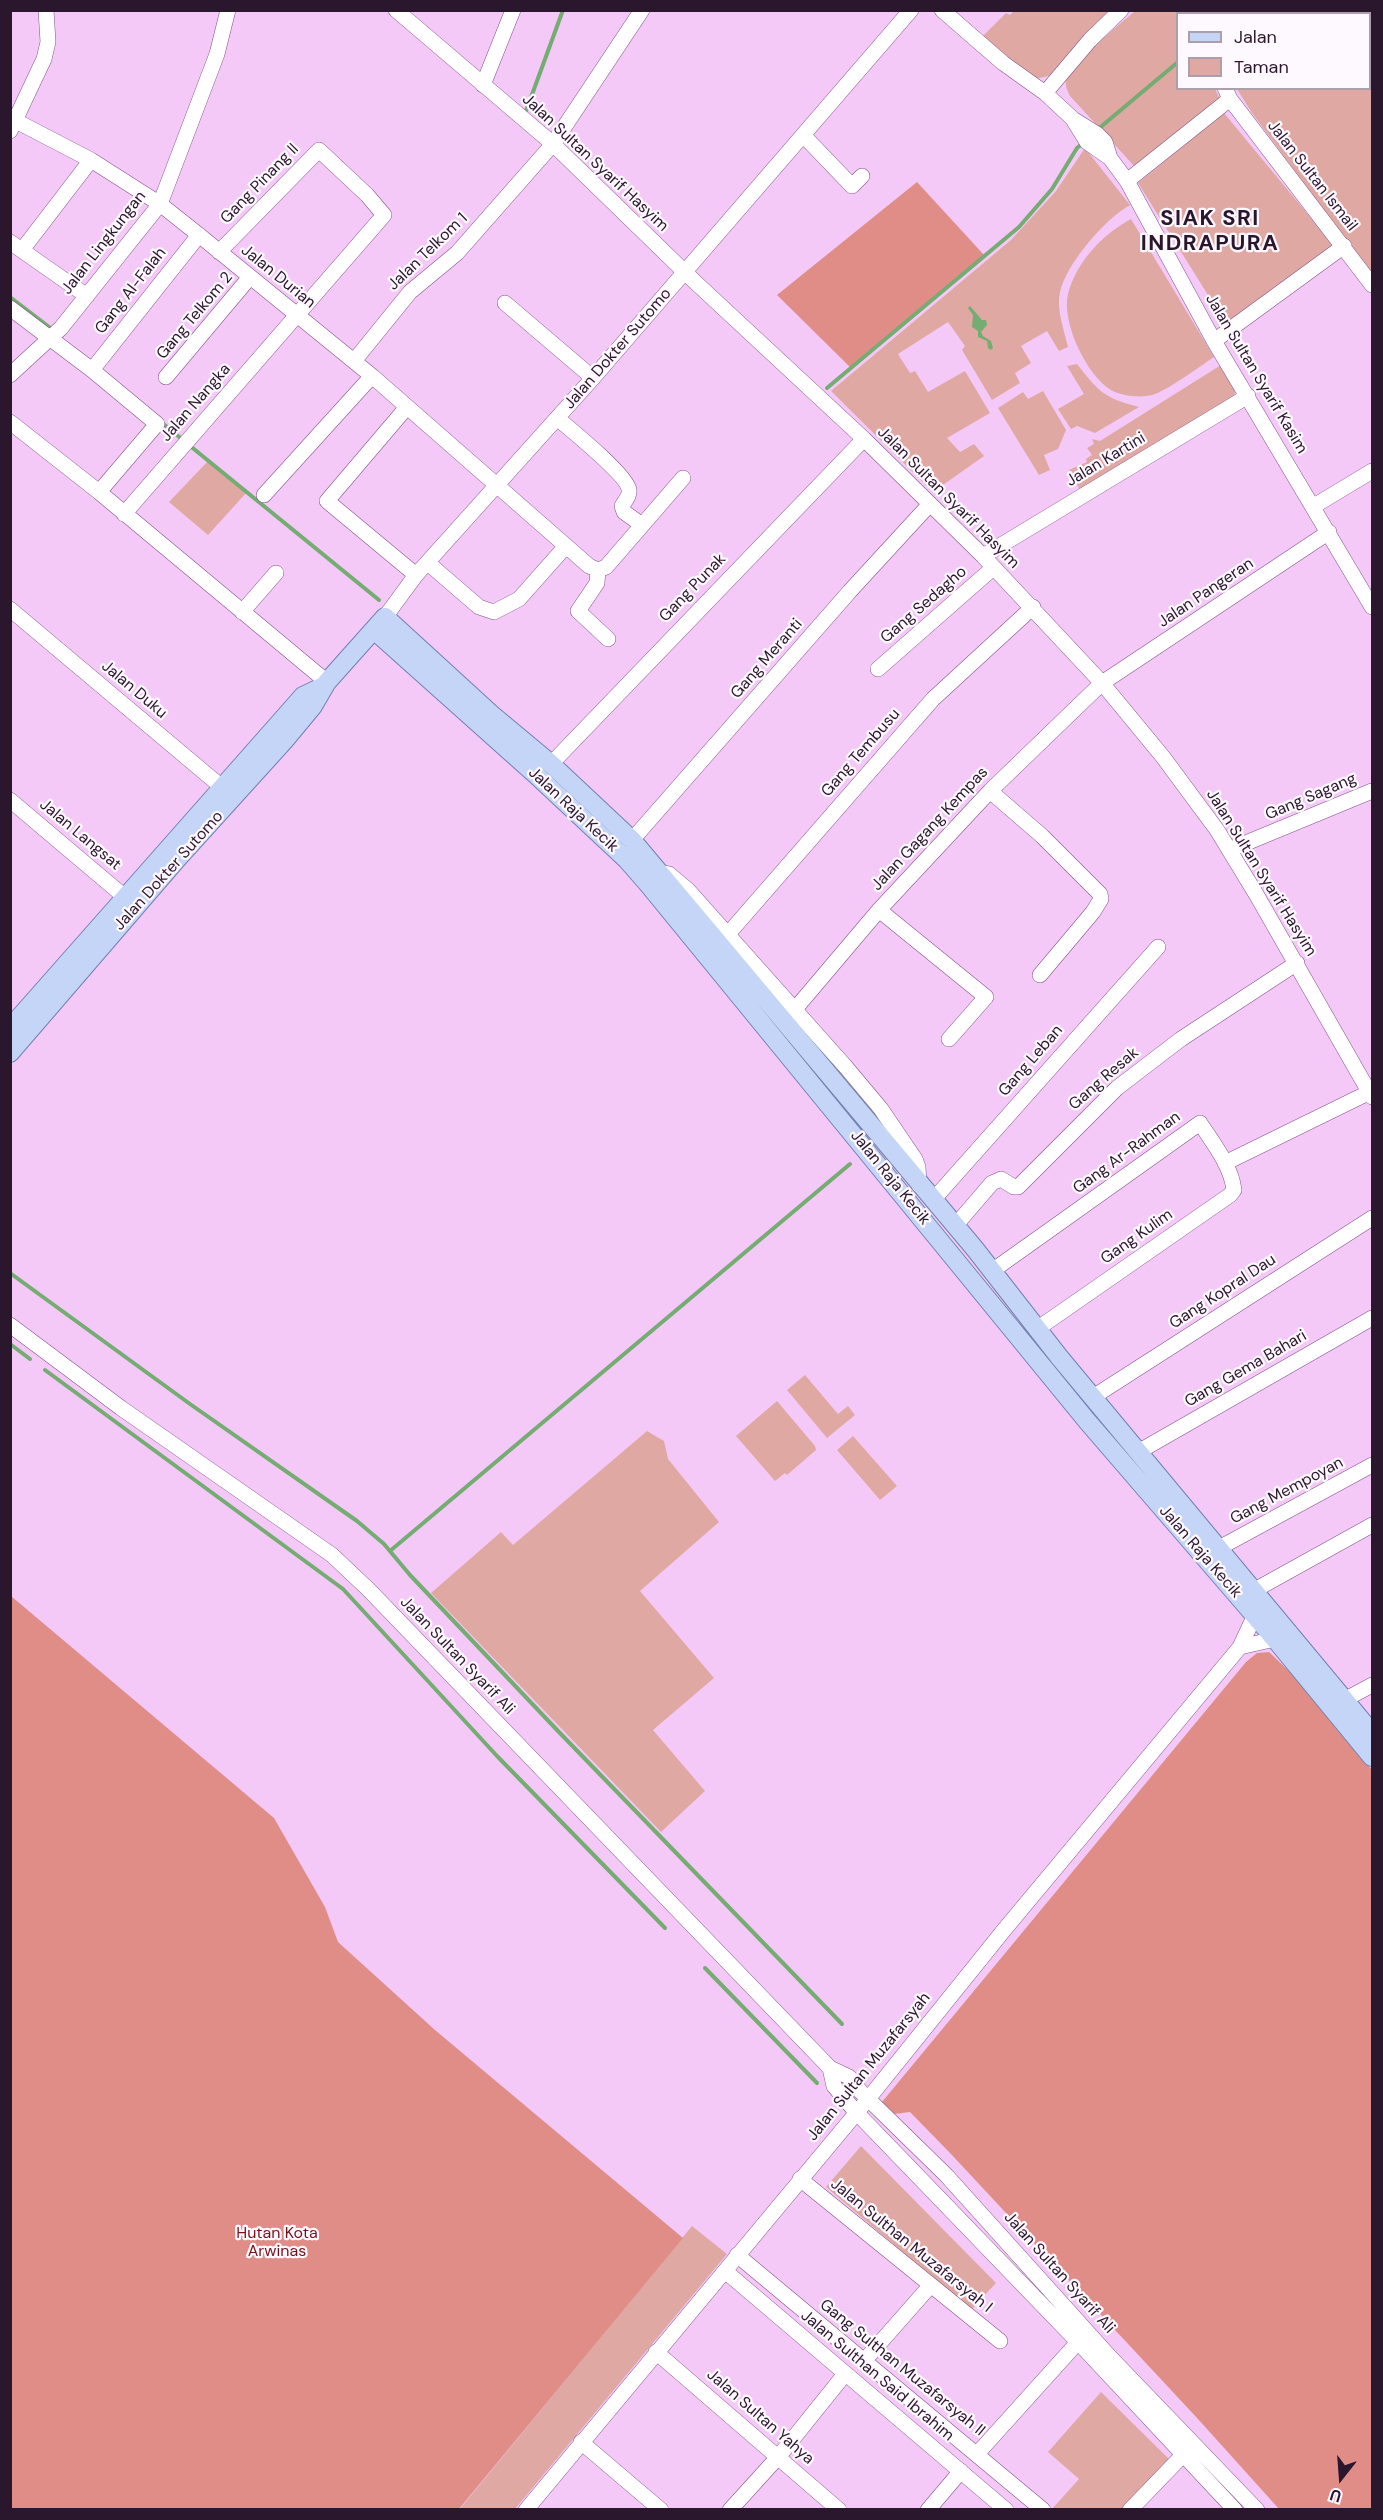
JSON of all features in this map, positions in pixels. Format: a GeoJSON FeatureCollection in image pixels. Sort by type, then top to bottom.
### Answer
{"type":"FeatureCollection","features":[{"type":"Feature","properties":{"kind":"main road","name":"Jalan Raja Kecik"},"geometry":{"type":"LineString","coordinates":[[380,624],[486,719],[627,860],[655,879],[955,1226],[1037,1329],[1344,1700],[1364,1731],[1372,1757]]}},
{"type":"Feature","properties":{"kind":"main road","name":"Jalan Dokter Sutomo"},"geometry":{"type":"LineString","coordinates":[[10,1053],[178,858],[303,696],[325,684],[380,624]]}},
{"type":"Feature","properties":{"kind":"main road","name":"Jalan Raja Kecik"},"geometry":{"type":"LineString","coordinates":[[486,719],[551,764],[632,840],[655,879],[1087,1421],[1275,1639],[1364,1731]]}},
{"type":"Feature","properties":{"kind":"main road","name":"Jalan Dokter Sutomo"},"geometry":{"type":"LineString","coordinates":[[10,1028],[126,898],[229,793]]}},
{"type":"Feature","properties":{"kind":"street"},"geometry":{"type":"LineString","coordinates":[[15,116],[44,59],[48,42],[46,10]]}},
{"type":"Feature","properties":{"kind":"street","name":"Jalan Lingkungan"},"geometry":{"type":"LineString","coordinates":[[10,375],[55,332],[87,296],[160,204],[217,54],[228,10]]}},
{"type":"Feature","properties":{"kind":"street"},"geometry":{"type":"LineString","coordinates":[[483,85],[513,10]]}},
{"type":"Feature","properties":{"kind":"street","name":"Jalan Telkom 1"},"geometry":{"type":"LineString","coordinates":[[354,361],[410,292],[457,253],[553,144],[642,10]]}},
{"type":"Feature","properties":{"kind":"street","name":"Jalan Dokter Sutomo"},"geometry":{"type":"LineString","coordinates":[[380,624],[416,575],[593,378],[911,10]]}},
{"type":"Feature","properties":{"kind":"street","name":"Jalan Sultan Syarif Kasim"},"geometry":{"type":"LineString","coordinates":[[942,10],[1003,63],[1045,93],[1105,142],[1110,158],[1127,181],[1214,341],[1372,607]]}},
{"type":"Feature","properties":{"kind":"street"},"geometry":{"type":"LineString","coordinates":[[1045,93],[1090,40],[1121,10]]}},
{"type":"Feature","properties":{"kind":"street","name":"Jalan Sultan Syarif Hasyim"},"geometry":{"type":"LineString","coordinates":[[400,12],[553,144],[685,272],[864,439],[1033,607],[1163,757],[1229,850],[1372,1093]]}},
{"type":"Feature","properties":{"kind":"street"},"geometry":{"type":"LineString","coordinates":[[1127,181],[1228,94]]}},
{"type":"Feature","properties":{"kind":"street","name":"Jalan Sultan Ismail"},"geometry":{"type":"LineString","coordinates":[[1228,94],[1372,285]]}},
{"type":"Feature","properties":{"kind":"street","name":"Jalan Durian"},"geometry":{"type":"LineString","coordinates":[[15,116],[91,160],[160,204],[372,376],[499,484],[566,546],[598,570]]}},
{"type":"Feature","properties":{"kind":"street"},"geometry":{"type":"LineString","coordinates":[[803,135],[852,186],[862,176]]}},
{"type":"Feature","properties":{"kind":"street","name":"Gang Pinang II"},"geometry":{"type":"LineString","coordinates":[[219,252],[319,150],[367,195],[384,215],[320,290]]}},
{"type":"Feature","properties":{"kind":"street"},"geometry":{"type":"LineString","coordinates":[[87,296],[16,246],[91,160]]}},
{"type":"Feature","properties":{"kind":"street","name":"Gang Al-Falah"},"geometry":{"type":"LineString","coordinates":[[92,370],[199,235]]}},
{"type":"Feature","properties":{"kind":"street"},"geometry":{"type":"LineString","coordinates":[[1214,341],[1344,246]]}},
{"type":"Feature","properties":{"kind":"street","name":"Gang Telkom 2"},"geometry":{"type":"LineString","coordinates":[[166,377],[250,277]]}},
{"type":"Feature","properties":{"kind":"street","name":"Jalan Nangka"},"geometry":{"type":"LineString","coordinates":[[124,514],[320,290]]}},
{"type":"Feature","properties":{"kind":"street"},"geometry":{"type":"LineString","coordinates":[[505,303],[593,378]]}},
{"type":"Feature","properties":{"kind":"street"},"geometry":{"type":"LineString","coordinates":[[10,308],[55,332],[92,370],[157,424],[99,492]]}},
{"type":"Feature","properties":{"kind":"street"},"geometry":{"type":"LineString","coordinates":[[264,495],[372,376]]}},
{"type":"Feature","properties":{"kind":"street","name":"Jalan Kartini"},"geometry":{"type":"LineString","coordinates":[[983,556],[1248,396]]}},
{"type":"Feature","properties":{"kind":"street"},"geometry":{"type":"LineString","coordinates":[[407,407],[327,501],[416,575]]}},
{"type":"Feature","properties":{"kind":"street"},"geometry":{"type":"LineString","coordinates":[[557,418],[620,474],[629,487],[629,494],[622,506],[624,512],[642,525]]}},
{"type":"Feature","properties":{"kind":"street"},"geometry":{"type":"LineString","coordinates":[[10,422],[99,492],[325,684]]}},
{"type":"Feature","properties":{"kind":"street","name":"Gang Punak"},"geometry":{"type":"LineString","coordinates":[[551,764],[864,439]]}},
{"type":"Feature","properties":{"kind":"street"},"geometry":{"type":"LineString","coordinates":[[1314,506],[1372,471]]}},
{"type":"Feature","properties":{"kind":"street"},"geometry":{"type":"LineString","coordinates":[[608,639],[578,611],[597,583],[598,570],[606,567],[683,478]]}},
{"type":"Feature","properties":{"kind":"street","name":"Gang Meranti"},"geometry":{"type":"LineString","coordinates":[[632,840],[849,591],[930,504]]}},
{"type":"Feature","properties":{"kind":"street","name":"Jalan Pangeran"},"geometry":{"type":"LineString","coordinates":[[1102,684],[1329,532]]}},
{"type":"Feature","properties":{"kind":"street"},"geometry":{"type":"LineString","coordinates":[[428,563],[479,607],[494,612],[519,599],[566,546]]}},
{"type":"Feature","properties":{"kind":"street","name":"Gang Sedagho"},"geometry":{"type":"LineString","coordinates":[[878,669],[993,568]]}},
{"type":"Feature","properties":{"kind":"street"},"geometry":{"type":"LineString","coordinates":[[242,612],[276,573]]}},
{"type":"Feature","properties":{"kind":"street","name":"Gang Tembusu"},"geometry":{"type":"LineString","coordinates":[[728,934],[933,699],[1033,607]]}},
{"type":"Feature","properties":{"kind":"street","name":"Jalan Duku"},"geometry":{"type":"LineString","coordinates":[[10,609],[229,793]]}},
{"type":"Feature","properties":{"kind":"street","name":"Jalan Gagang Kempas"},"geometry":{"type":"LineString","coordinates":[[795,1008],[879,910],[990,791],[1102,684]]}},
{"type":"Feature","properties":{"kind":"street"},"geometry":{"type":"LineString","coordinates":[[990,791],[1042,836],[1100,894],[1101,899],[1093,912],[1040,975]]}},
{"type":"Feature","properties":{"kind":"street","name":"Gang Sagang"},"geometry":{"type":"LineString","coordinates":[[1229,850],[1372,791]]}},
{"type":"Feature","properties":{"kind":"street","name":"Jalan Langsat"},"geometry":{"type":"LineString","coordinates":[[10,800],[126,898]]}},
{"type":"Feature","properties":{"kind":"street"},"geometry":{"type":"LineString","coordinates":[[655,879],[667,873],[683,884],[795,1008],[881,1109],[910,1149],[918,1167],[919,1185]]}},
{"type":"Feature","properties":{"kind":"street"},"geometry":{"type":"LineString","coordinates":[[879,910],[986,997],[949,1039]]}},
{"type":"Feature","properties":{"kind":"street","name":"Gang Leban"},"geometry":{"type":"LineString","coordinates":[[933,1200],[1158,947]]}},
{"type":"Feature","properties":{"kind":"street","name":"Gang Resak"},"geometry":{"type":"LineString","coordinates":[[955,1226],[992,1183],[1001,1179],[1018,1187],[1117,1088],[1181,1039],[1297,963]]}},
{"type":"Feature","properties":{"kind":"street"},"geometry":{"type":"LineString","coordinates":[[1225,1163],[1372,1093]]}},
{"type":"Feature","properties":{"kind":"street","name":"Gang Ar-Rahman"},"geometry":{"type":"LineString","coordinates":[[992,1271],[1200,1123],[1225,1163]]}},
{"type":"Feature","properties":{"kind":"street","name":"Gang Kulim"},"geometry":{"type":"LineString","coordinates":[[1037,1329],[1230,1195],[1234,1190],[1233,1182],[1225,1163]]}},
{"type":"Feature","properties":{"kind":"street","name":"Gang Kopral Dau"},"geometry":{"type":"LineString","coordinates":[[1093,1397],[1372,1218]]}},
{"type":"Feature","properties":{"kind":"street","name":"Gang Gema Bahari"},"geometry":{"type":"LineString","coordinates":[[1138,1452],[1372,1318]]}},
{"type":"Feature","properties":{"kind":"street","name":"Jalan Sultan Syarif Ali"},"geometry":{"type":"LineString","coordinates":[[10,1324],[121,1407],[332,1556],[369,1590],[830,2068],[849,2077],[868,2099],[946,2175],[1110,2356],[1257,2510]]}},
{"type":"Feature","properties":{"kind":"street","name":"Gang Mempoyan"},"geometry":{"type":"LineString","coordinates":[[1219,1548],[1372,1465]]}},
{"type":"Feature","properties":{"kind":"street"},"geometry":{"type":"LineString","coordinates":[[1253,1591],[1372,1525]]}},
{"type":"Feature","properties":{"kind":"street","name":"Jalan Sultan Muzafarsyah"},"geometry":{"type":"LineString","coordinates":[[526,2510],[1240,1647],[1255,1616]]}},
{"type":"Feature","properties":{"kind":"street"},"geometry":{"type":"LineString","coordinates":[[1240,1647],[1275,1639]]}},
{"type":"Feature","properties":{"kind":"street"},"geometry":{"type":"LineString","coordinates":[[1344,1700],[1372,1685]]}},
{"type":"Feature","properties":{"kind":"street","name":"Jalan Sultan Syarif Ali"},"geometry":{"type":"LineString","coordinates":[[830,2068],[834,2086],[856,2112],[1078,2342],[1235,2510]]}},
{"type":"Feature","properties":{"kind":"street","name":"Jalan Sulthan Muzafarsyah I"},"geometry":{"type":"LineString","coordinates":[[800,2179],[1000,2341]]}},
{"type":"Feature","properties":{"kind":"street","name":"Gang Sulthan Muzafarsyah II"},"geometry":{"type":"LineString","coordinates":[[737,2255],[1043,2510]]}},
{"type":"Feature","properties":{"kind":"street","name":"Jalan Sulthan Said Ibrahim"},"geometry":{"type":"LineString","coordinates":[[724,2271],[1006,2510]]}},
{"type":"Feature","properties":{"kind":"street"},"geometry":{"type":"LineString","coordinates":[[864,2361],[930,2286]]}},
{"type":"Feature","properties":{"kind":"street"},"geometry":{"type":"LineString","coordinates":[[977,2454],[1078,2342]]}},
{"type":"Feature","properties":{"kind":"street","name":"Jalan Sultan Yahya"},"geometry":{"type":"LineString","coordinates":[[656,2352],[840,2510]]}},
{"type":"Feature","properties":{"kind":"street"},"geometry":{"type":"LineString","coordinates":[[730,2510],[778,2456],[844,2374]]}},
{"type":"Feature","properties":{"kind":"street"},"geometry":{"type":"LineString","coordinates":[[581,2442],[661,2510]]}},
{"type":"Feature","properties":{"kind":"street"},"geometry":{"type":"LineString","coordinates":[[1130,2510],[1183,2455]]}},
{"type":"Feature","properties":{"kind":"street"},"geometry":{"type":"LineString","coordinates":[[928,2510],[961,2471]]}},
{"type":"Feature","properties":{"kind":"green space"},"geometry":{"type":"Polygon","coordinates":[[[1251,10],[1372,11],[1372,275],[1252,113],[1238,90],[1371,90],[1371,12],[1247,12],[1251,10]]]}},
{"type":"Feature","properties":{"kind":"green space"},"geometry":{"type":"Polygon","coordinates":[[[1014,11],[1112,11],[1049,76],[1034,79],[983,36],[1006,13],[1010,15],[1014,11]]]}},
{"type":"Feature","properties":{"kind":"green space"},"geometry":{"type":"Polygon","coordinates":[[[1135,11],[1182,11],[1176,12],[1176,90],[1216,90],[1221,101],[1136,168],[1070,96],[1067,89],[1067,77],[1071,70],[1135,11]]]}},
{"type":"Feature","properties":{"kind":"green space"},"geometry":{"type":"Polygon","coordinates":[[[1224,113],[1334,246],[1228,327],[1138,183],[1224,113]]]}},
{"type":"Feature","properties":{"kind":"green space"},"geometry":{"type":"Polygon","coordinates":[[[1085,148],[1130,205],[1098,231],[1078,256],[1064,281],[1059,305],[1068,347],[1059,351],[1047,331],[1021,346],[1031,363],[1015,373],[1020,383],[992,400],[962,350],[965,346],[948,322],[898,354],[910,373],[915,371],[928,392],[965,371],[990,413],[947,438],[960,452],[974,444],[984,456],[933,492],[831,391],[1011,240],[1056,191],[1085,148]]]}},
{"type":"Feature","properties":{"kind":"green space"},"geometry":{"type":"Polygon","coordinates":[[[917,182],[985,256],[851,368],[777,295],[917,182]]]}},
{"type":"Feature","properties":{"kind":"green space"},"geometry":{"type":"Polygon","coordinates":[[[1131,219],[1214,357],[1166,389],[1152,395],[1142,396],[1115,392],[1093,373],[1072,333],[1067,306],[1072,282],[1084,260],[1110,233],[1131,219]]]}},
{"type":"Feature","properties":{"kind":"green space"},"geometry":{"type":"Polygon","coordinates":[[[1077,364],[1103,393],[1139,407],[1095,433],[1077,426],[1071,429],[1058,409],[1084,394],[1067,366],[1077,364]]]}},
{"type":"Feature","properties":{"kind":"green space"},"geometry":{"type":"Polygon","coordinates":[[[1221,365],[1235,391],[1234,397],[1080,490],[1069,470],[1087,462],[1086,459],[1092,455],[1087,448],[1094,444],[1092,439],[1100,441],[1221,365]]]}},
{"type":"Feature","properties":{"kind":"green space"},"geometry":{"type":"Polygon","coordinates":[[[1043,391],[1066,430],[1058,449],[1044,455],[1050,470],[1039,475],[998,408],[1023,392],[1028,399],[1043,391]]]}},
{"type":"Feature","properties":{"kind":"green space"},"geometry":{"type":"Polygon","coordinates":[[[208,461],[247,492],[208,535],[169,502],[208,461]]]}},
{"type":"Feature","properties":{"kind":"green space"},"geometry":{"type":"Polygon","coordinates":[[[805,1375],[838,1414],[848,1406],[855,1415],[827,1438],[787,1390],[805,1375]]]}},
{"type":"Feature","properties":{"kind":"green space"},"geometry":{"type":"Polygon","coordinates":[[[777,1401],[816,1450],[787,1475],[785,1473],[775,1481],[736,1436],[777,1401]]]}},
{"type":"Feature","properties":{"kind":"green space"},"geometry":{"type":"Polygon","coordinates":[[[647,1431],[664,1441],[668,1459],[719,1522],[640,1591],[714,1678],[653,1730],[705,1791],[661,1832],[431,1593],[501,1532],[513,1545],[647,1431]]]}},
{"type":"Feature","properties":{"kind":"green space"},"geometry":{"type":"Polygon","coordinates":[[[853,1436],[897,1486],[880,1500],[837,1450],[853,1436]]]}},
{"type":"Feature","properties":{"kind":"green space","name":"Hutan Kota Arwinas"},"geometry":{"type":"Polygon","coordinates":[[[11,1596],[274,1818],[325,1907],[338,1942],[435,2030],[683,2238],[459,2509],[11,2509],[11,1596]]]}},
{"type":"Feature","properties":{"kind":"green space"},"geometry":{"type":"Polygon","coordinates":[[[1269,1652],[1289,1671],[1372,1770],[1372,2509],[1279,2509],[951,2154],[910,2112],[894,2114],[882,2102],[1246,1662],[1257,1653],[1269,1652]]]}},
{"type":"Feature","properties":{"kind":"green space"},"geometry":{"type":"Polygon","coordinates":[[[861,2146],[996,2283],[971,2310],[826,2187],[861,2146]]]}},
{"type":"Feature","properties":{"kind":"green space"},"geometry":{"type":"Polygon","coordinates":[[[692,2226],[727,2254],[515,2509],[459,2510],[692,2226]]]}},
{"type":"Feature","properties":{"kind":"green space"},"geometry":{"type":"Polygon","coordinates":[[[1101,2392],[1170,2460],[1123,2509],[1052,2509],[1079,2479],[1048,2452],[1101,2392]]]}},
{"type":"Feature","properties":{"kind":"shaded area"},"geometry":{"type":"Polygon","coordinates":[[[970,306],[982,320],[986,320],[987,325],[981,332],[991,341],[993,348],[991,350],[988,348],[987,341],[978,337],[978,331],[972,327],[973,315],[968,308],[970,306]]]}},
{"type":"Feature","properties":{"kind":"waterway"},"geometry":{"type":"LineString","coordinates":[[526,111],[563,10]]}},
{"type":"Feature","properties":{"kind":"waterway"},"geometry":{"type":"LineString","coordinates":[[1097,130],[1176,64]]}},
{"type":"Feature","properties":{"kind":"waterway"},"geometry":{"type":"LineString","coordinates":[[827,388],[1019,227],[1052,189],[1077,148],[1083,143]]}},
{"type":"Feature","properties":{"kind":"waterway"},"geometry":{"type":"LineString","coordinates":[[10,297],[53,330]]}},
{"type":"Feature","properties":{"kind":"waterway"},"geometry":{"type":"LineString","coordinates":[[161,422],[183,440]]}},
{"type":"Feature","properties":{"kind":"waterway"},"geometry":{"type":"LineString","coordinates":[[189,445],[379,600]]}},
{"type":"Feature","properties":{"kind":"waterway"},"geometry":{"type":"LineString","coordinates":[[390,1551],[850,1164]]}},
{"type":"Feature","properties":{"kind":"waterway"},"geometry":{"type":"LineString","coordinates":[[10,1273],[190,1404],[357,1521],[384,1544],[410,1575],[557,1730],[842,2024]]}},
{"type":"Feature","properties":{"kind":"waterway"},"geometry":{"type":"LineString","coordinates":[[10,1344],[30,1359]]}},
{"type":"Feature","properties":{"kind":"waterway"},"geometry":{"type":"LineString","coordinates":[[45,1370],[343,1589],[497,1756],[665,1928]]}},
{"type":"Feature","properties":{"kind":"waterway"},"geometry":{"type":"LineString","coordinates":[[705,1968],[817,2083]]}},
{"type":"Feature","properties":{"kind":"district","name":"SIAK SRI INDRAPURA"},"geometry":{"type":"Point","coordinates":[1210,232]}}]}
